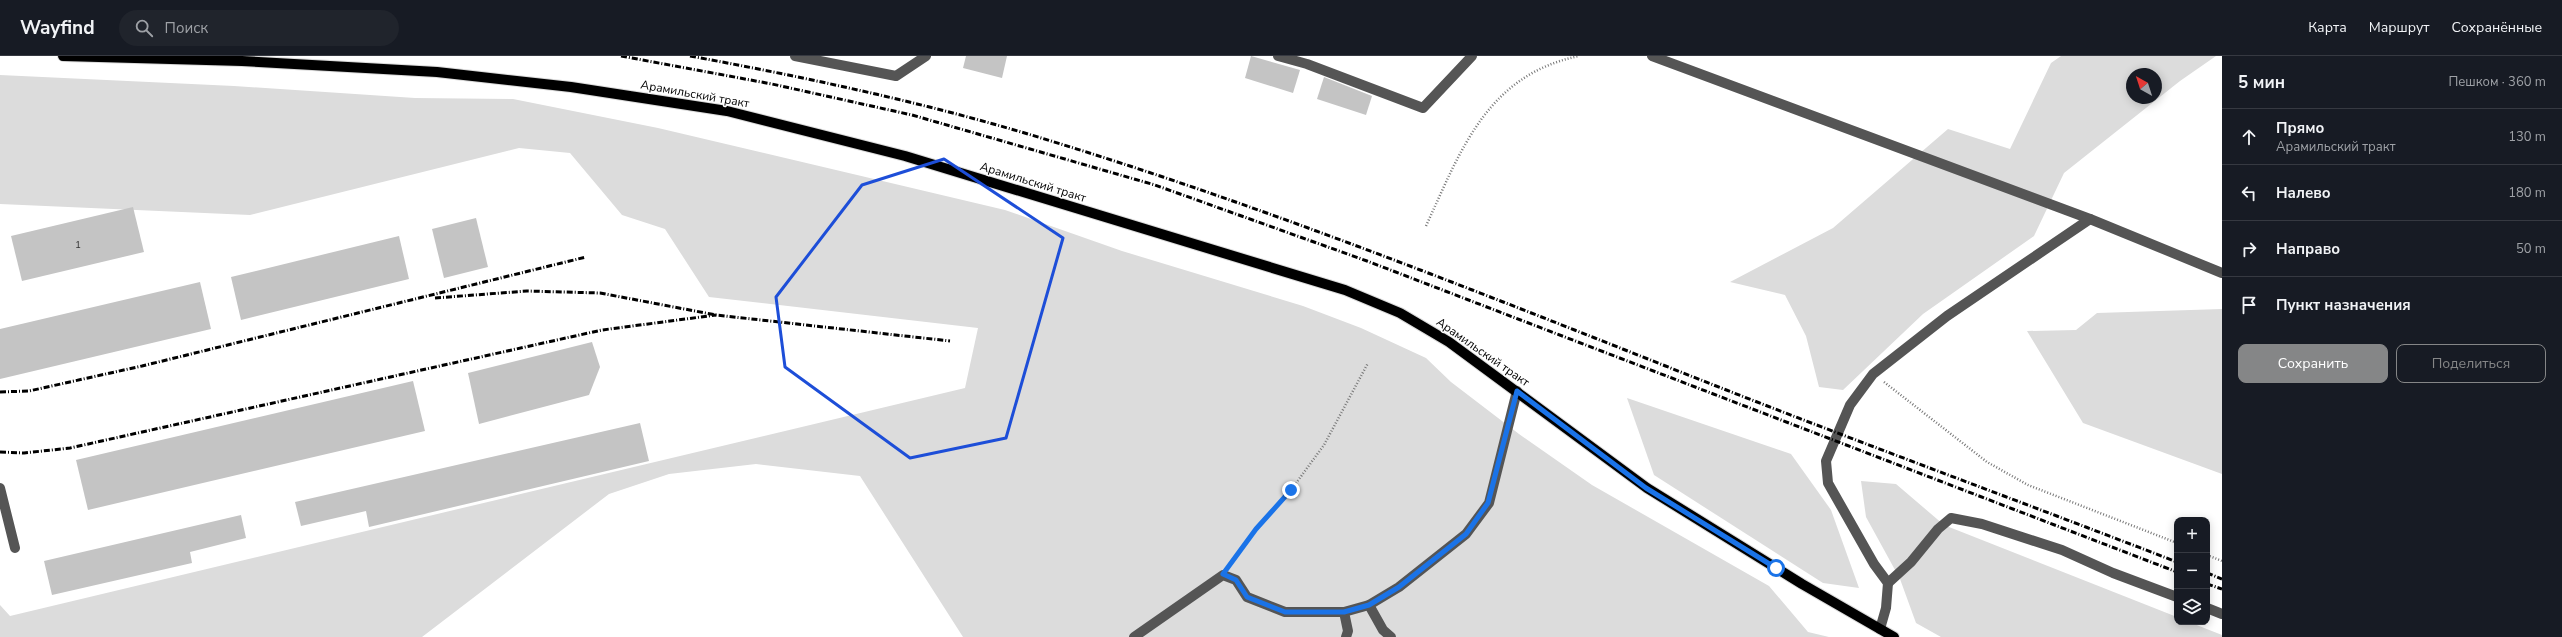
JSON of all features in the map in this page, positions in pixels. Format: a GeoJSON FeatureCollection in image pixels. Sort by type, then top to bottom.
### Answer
{"type":"FeatureCollection","features":[{"type":"Feature","properties":{"kind":"main road","name":"Арамильский тракт"},"geometry":{"type":"LineString","coordinates":[[62,56],[242,61],[437,72],[571,87],[727,111],[905,156],[1345,290],[1400,313],[1449,342],[1646,488],[1773,566],[1894,637]]}},
{"type":"Feature","properties":{"kind":"street"},"geometry":{"type":"LineString","coordinates":[[795,56],[896,76],[926,56]]}},
{"type":"Feature","properties":{"kind":"street"},"geometry":{"type":"LineString","coordinates":[[1278,56],[1307,64],[1423,108],[1472,56]]}},
{"type":"Feature","properties":{"kind":"street"},"geometry":{"type":"LineString","coordinates":[[1652,56],[2090,219],[2222,273]]}},
{"type":"Feature","properties":{"kind":"street"},"geometry":{"type":"LineString","coordinates":[[1880,629],[1886,608],[1888,583],[1874,564],[1828,483],[1826,461],[1850,405],[1873,374],[1947,316],[2090,219]]}},
{"type":"Feature","properties":{"kind":"street"},"geometry":{"type":"LineString","coordinates":[[1134,637],[1223,574],[1236,580],[1247,597],[1285,612],[1344,612],[1369,605],[1399,587],[1466,534],[1488,503],[1517,391]]}},
{"type":"Feature","properties":{"kind":"street"},"geometry":{"type":"LineString","coordinates":[[0,488],[15,548]]}},
{"type":"Feature","properties":{"kind":"street"},"geometry":{"type":"LineString","coordinates":[[1888,583],[1911,562],[1938,529],[1951,518],[1982,524],[2062,550],[2113,573],[2174,596]]}},
{"type":"Feature","properties":{"kind":"street"},"geometry":{"type":"LineString","coordinates":[[1369,605],[1383,630],[1390,637]]}},
{"type":"Feature","properties":{"kind":"street"},"geometry":{"type":"LineString","coordinates":[[2210,609],[2222,614]]}},
{"type":"Feature","properties":{"kind":"street"},"geometry":{"type":"LineString","coordinates":[[1344,612],[1348,631],[1346,637]]}},
{"type":"Feature","properties":{"kind":"path"},"geometry":{"type":"LineString","coordinates":[[1426,226],[1461,149],[1485,114],[1514,83],[1561,60],[1579,56]]}},
{"type":"Feature","properties":{"kind":"path"},"geometry":{"type":"LineString","coordinates":[[1223,574],[1256,529],[1291,490],[1324,445],[1368,363]]}},
{"type":"Feature","properties":{"kind":"path"},"geometry":{"type":"LineString","coordinates":[[1873,374],[1987,462],[2028,485],[2174,543]]}},
{"type":"Feature","properties":{"kind":"path"},"geometry":{"type":"LineString","coordinates":[[2210,556],[2222,561]]}},
{"type":"Feature","properties":{"kind":"highlighted area"},"geometry":{"type":"Polygon","coordinates":[[[944,159],[1063,238],[1032,340],[1006,438],[910,458],[785,367],[776,297],[862,185],[944,159]]]}},
{"type":"Feature","properties":{"kind":"shaded area"},"geometry":{"type":"Polygon","coordinates":[[[2061,56],[2216,56],[2162,95],[2162,68],[2126,68],[2126,104],[2151,104],[2064,173],[2034,236],[1923,314],[1843,390],[1819,387],[1806,336],[1785,295],[1730,282],[1833,228],[1948,129],[2010,149],[2051,63],[2061,56]]]}},
{"type":"Feature","properties":{"kind":"shaded area"},"geometry":{"type":"Polygon","coordinates":[[[0,75],[234,86],[415,98],[513,99],[658,128],[1005,210],[1122,251],[1303,306],[1361,328],[1426,358],[1451,382],[1519,434],[1592,485],[1769,586],[1808,632],[1829,637],[963,637],[860,476],[756,464],[669,474],[609,494],[422,637],[0,637],[0,605],[10,616],[965,388],[978,328],[709,297],[665,229],[622,215],[570,153],[519,148],[250,215],[0,204],[0,75]]]}},
{"type":"Feature","properties":{"kind":"shaded area"},"geometry":{"type":"Polygon","coordinates":[[[2222,309],[2222,474],[2083,423],[2027,331],[2076,330],[2097,313],[2222,309]]]}},
{"type":"Feature","properties":{"kind":"shaded area"},"geometry":{"type":"Polygon","coordinates":[[[1627,398],[1791,454],[1831,510],[1859,588],[1823,583],[1654,475],[1627,398]]]}},
{"type":"Feature","properties":{"kind":"shaded area"},"geometry":{"type":"Polygon","coordinates":[[[1861,481],[1896,484],[1944,525],[2174,616],[2174,625],[2197,625],[2222,635],[2222,637],[1941,637],[1916,623],[1900,579],[1866,517],[1861,481]]]}},
{"type":"Feature","properties":{"kind":"building"},"geometry":{"type":"Polygon","coordinates":[[[966,56],[1007,56],[1002,78],[963,68],[966,56]]]}},
{"type":"Feature","properties":{"kind":"building"},"geometry":{"type":"Polygon","coordinates":[[[1251,56],[1300,70],[1293,93],[1245,78],[1251,56]]]}},
{"type":"Feature","properties":{"kind":"building"},"geometry":{"type":"Polygon","coordinates":[[[1324,77],[1372,96],[1366,115],[1317,99],[1324,77]]]}},
{"type":"Feature","properties":{"kind":"building"},"geometry":{"type":"Polygon","coordinates":[[[133,207],[144,252],[22,281],[11,236],[133,207]]]}},
{"type":"Feature","properties":{"kind":"building"},"geometry":{"type":"Polygon","coordinates":[[[476,218],[488,267],[444,278],[432,229],[476,218]]]}},
{"type":"Feature","properties":{"kind":"building"},"geometry":{"type":"Polygon","coordinates":[[[399,236],[409,279],[241,320],[231,277],[399,236]]]}},
{"type":"Feature","properties":{"kind":"building"},"geometry":{"type":"Polygon","coordinates":[[[200,282],[211,329],[0,379],[0,329],[200,282]]]}},
{"type":"Feature","properties":{"kind":"building"},"geometry":{"type":"Polygon","coordinates":[[[592,342],[600,367],[589,395],[479,424],[468,373],[592,342]]]}},
{"type":"Feature","properties":{"kind":"building"},"geometry":{"type":"Polygon","coordinates":[[[413,381],[425,431],[88,510],[76,460],[413,381]]]}},
{"type":"Feature","properties":{"kind":"building"},"geometry":{"type":"Polygon","coordinates":[[[640,423],[649,461],[369,527],[366,511],[301,526],[295,502],[640,423]]]}},
{"type":"Feature","properties":{"kind":"building"},"geometry":{"type":"Polygon","coordinates":[[[241,515],[246,538],[190,552],[192,563],[52,595],[44,561],[241,515]]]}},
{"type":"Feature","properties":{"kind":"railway"},"geometry":{"type":"LineString","coordinates":[[621,56],[772,84],[912,115],[1155,185],[1367,261],[2174,571]]}},
{"type":"Feature","properties":{"kind":"railway"},"geometry":{"type":"LineString","coordinates":[[690,56],[818,81],[902,100],[986,122],[1115,161],[1201,190],[1287,220],[1457,284],[1769,407],[2174,561]]}},
{"type":"Feature","properties":{"kind":"railway"},"geometry":{"type":"LineString","coordinates":[[0,392],[29,391],[142,366],[586,257]]}},
{"type":"Feature","properties":{"kind":"railway"},"geometry":{"type":"LineString","coordinates":[[435,298],[527,291],[600,293],[716,315],[950,341]]}},
{"type":"Feature","properties":{"kind":"railway"},"geometry":{"type":"LineString","coordinates":[[0,452],[24,453],[70,448],[602,330],[716,315]]}},
{"type":"Feature","properties":{"kind":"railway"},"geometry":{"type":"LineString","coordinates":[[2210,574],[2222,579]]}},
{"type":"Feature","properties":{"kind":"railway"},"geometry":{"type":"LineString","coordinates":[[2210,585],[2222,589]]}},
{"type":"Feature","properties":{"kind":"route"},"geometry":{"type":"LineString","coordinates":[[1291,490],[1256,529],[1223,574],[1236,580],[1247,597],[1285,612],[1344,612],[1369,605],[1399,587],[1466,534],[1488,503],[1517,391],[1646,488],[1776,568]]}}]}
